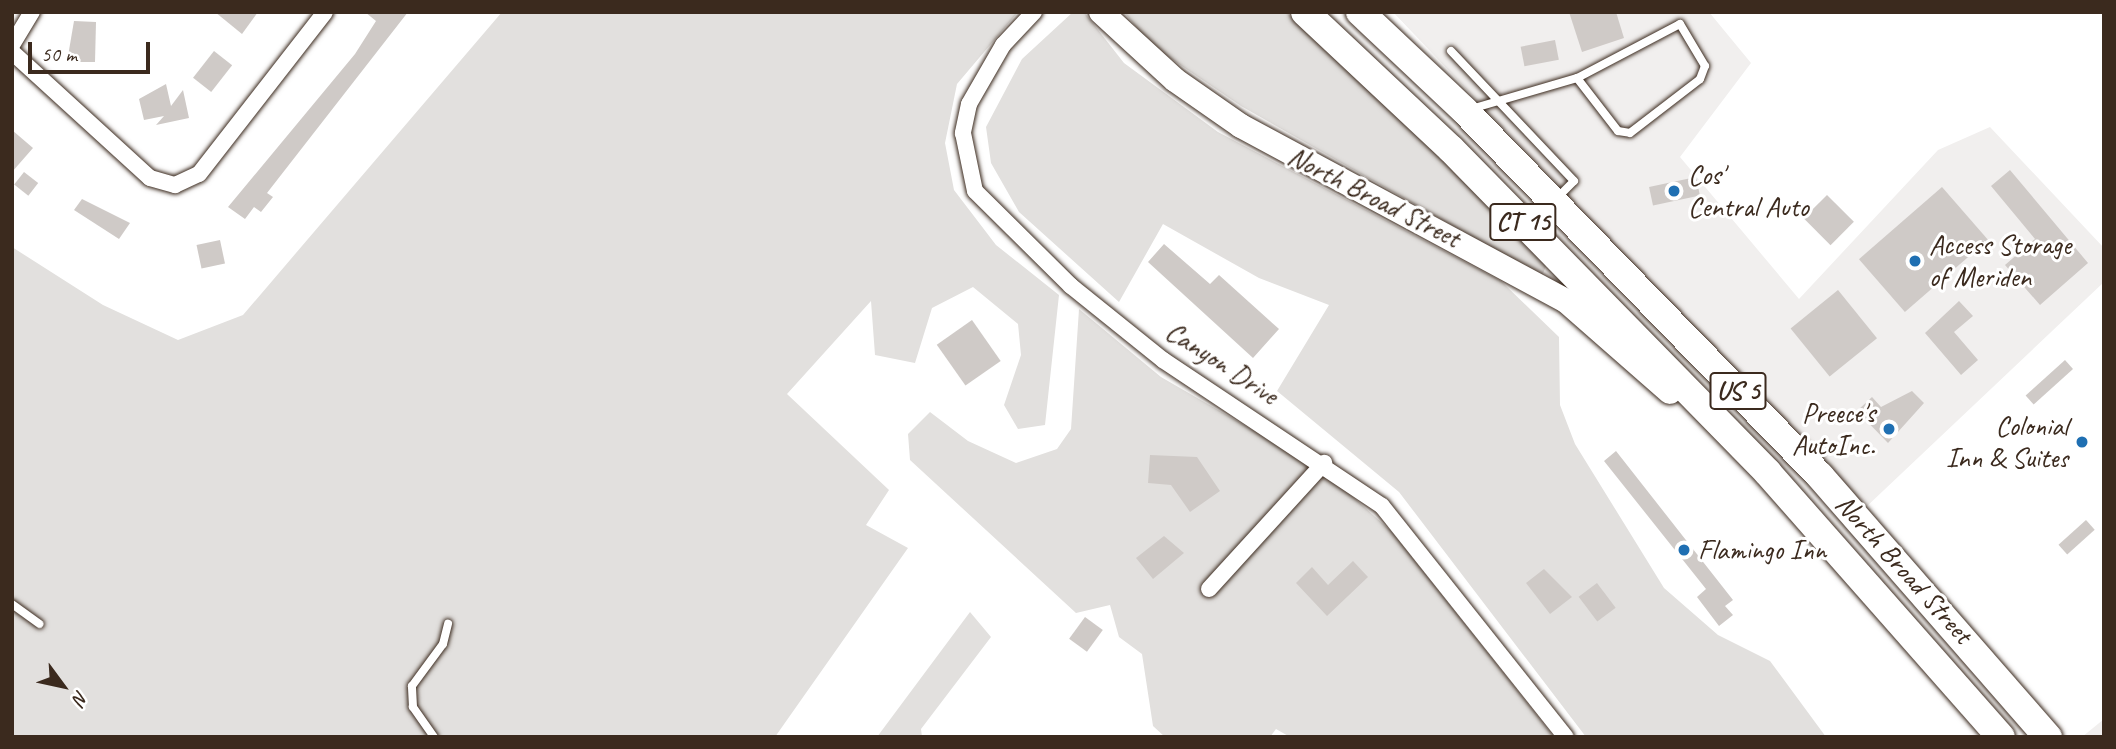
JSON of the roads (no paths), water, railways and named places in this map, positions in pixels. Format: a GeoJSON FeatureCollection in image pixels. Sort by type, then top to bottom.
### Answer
{"type":"FeatureCollection","features":[{"type":"Feature","properties":{"kind":"highway","name":"CT 15"},"geometry":{"type":"LineString","coordinates":[[1306,12],[1443,140],[1734,438]]}},
{"type":"Feature","properties":{"kind":"highway"},"geometry":{"type":"LineString","coordinates":[[1360,12],[1412,61]]}},
{"type":"Feature","properties":{"kind":"highway","name":"North Broad Street"},"geometry":{"type":"LineString","coordinates":[[1412,61],[1464,110],[1853,511],[2048,737]]}},
{"type":"Feature","properties":{"kind":"highway","name":"North Broad Street"},"geometry":{"type":"LineString","coordinates":[[1734,438],[2001,737]]}},
{"type":"Feature","properties":{"kind":"main road","name":"North Broad Street"},"geometry":{"type":"LineString","coordinates":[[1101,12],[1166,73],[1241,126],[1566,301],[1686,406],[1734,438]]}},
{"type":"Feature","properties":{"kind":"main road","name":"North Broad Street"},"geometry":{"type":"LineString","coordinates":[[1379,12],[1412,61]]}},
{"type":"Feature","properties":{"kind":"street"},"geometry":{"type":"LineString","coordinates":[[12,45],[32,12]]}},
{"type":"Feature","properties":{"kind":"street"},"geometry":{"type":"LineString","coordinates":[[12,52],[150,178],[175,185],[199,174],[325,12]]}},
{"type":"Feature","properties":{"kind":"street","name":"Canyon Drive"},"geometry":{"type":"LineString","coordinates":[[1034,12],[1003,46],[969,104],[963,133],[975,191],[1071,286],[1164,360],[1324,463],[1408,534],[1566,737]]}},
{"type":"Feature","properties":{"kind":"street"},"geometry":{"type":"LineString","coordinates":[[1209,589],[1324,463]]}},
{"type":"Feature","properties":{"kind":"lane"},"geometry":{"type":"LineString","coordinates":[[1464,110],[1500,103],[1577,78],[1680,24],[1705,66],[1700,79],[1630,133],[1618,131],[1577,78]]}},
{"type":"Feature","properties":{"kind":"lane"},"geometry":{"type":"LineString","coordinates":[[1451,51],[1574,181],[1553,201]]}},
{"type":"Feature","properties":{"kind":"lane"},"geometry":{"type":"LineString","coordinates":[[12,604],[40,624]]}},
{"type":"Feature","properties":{"kind":"lane"},"geometry":{"type":"LineString","coordinates":[[434,737],[410,698],[449,624]]}},
{"type":"Feature","properties":{"kind":"place","name":"Cos' Central Auto"},"geometry":{"type":"Point","coordinates":[1674,191]}},
{"type":"Feature","properties":{"kind":"place","name":"Access Storage of Meriden"},"geometry":{"type":"Point","coordinates":[1915,261]}},
{"type":"Feature","properties":{"kind":"place","name":"Preece's AutoInc."},"geometry":{"type":"Point","coordinates":[1889,429]}},
{"type":"Feature","properties":{"kind":"place","name":"Colonial Inn & Suites"},"geometry":{"type":"Point","coordinates":[2082,442]}},
{"type":"Feature","properties":{"kind":"place","name":"Flamingo Inn"},"geometry":{"type":"Point","coordinates":[1684,550]}}]}
